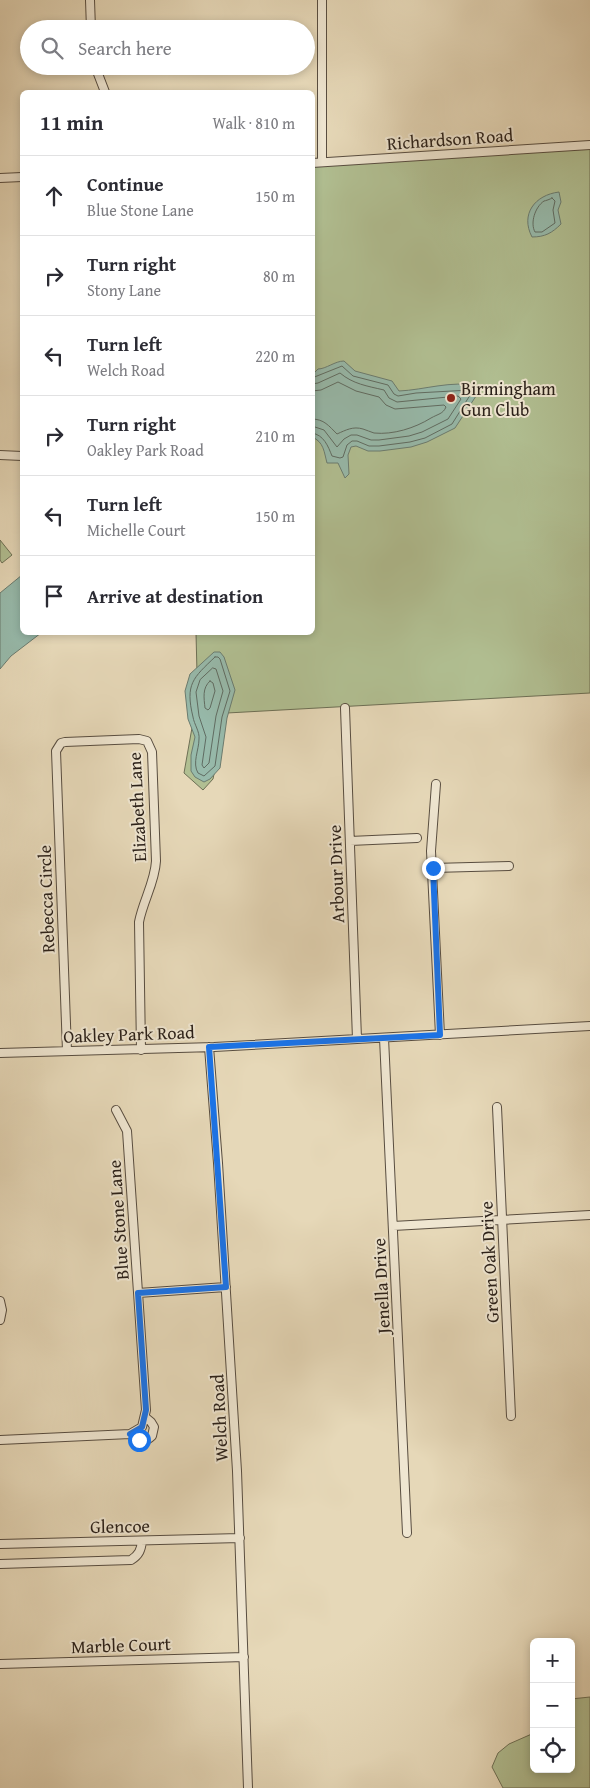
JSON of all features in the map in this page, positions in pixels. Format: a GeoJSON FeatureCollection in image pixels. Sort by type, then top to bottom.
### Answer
{"type":"FeatureCollection","features":[{"type":"Feature","properties":{"kind":"street"},"geometry":{"type":"LineString","coordinates":[[90,0],[91,20]]}},
{"type":"Feature","properties":{"kind":"street"},"geometry":{"type":"LineString","coordinates":[[322,0],[322,162]]}},
{"type":"Feature","properties":{"kind":"street"},"geometry":{"type":"LineString","coordinates":[[98,75],[104,90]]}},
{"type":"Feature","properties":{"kind":"street","name":"Richardson Road"},"geometry":{"type":"LineString","coordinates":[[315,163],[590,145]]}},
{"type":"Feature","properties":{"kind":"street"},"geometry":{"type":"LineString","coordinates":[[0,178],[20,177]]}},
{"type":"Feature","properties":{"kind":"street"},"geometry":{"type":"LineString","coordinates":[[0,455],[20,456]]}},
{"type":"Feature","properties":{"kind":"street","name":"Arbour Drive"},"geometry":{"type":"LineString","coordinates":[[345,708],[357,1039]]}},
{"type":"Feature","properties":{"kind":"street","name":"Elizabeth Lane"},"geometry":{"type":"LineString","coordinates":[[58,746],[65,742],[139,739],[147,741],[151,747],[156,861],[155,874],[142,905],[139,922],[141,1050]]}},
{"type":"Feature","properties":{"kind":"street","name":"Rebecca Circle"},"geometry":{"type":"LineString","coordinates":[[58,746],[56,756],[67,1051]]}},
{"type":"Feature","properties":{"kind":"street"},"geometry":{"type":"LineString","coordinates":[[436,784],[432,829],[440,1035]]}},
{"type":"Feature","properties":{"kind":"street"},"geometry":{"type":"LineString","coordinates":[[350,841],[417,838]]}},
{"type":"Feature","properties":{"kind":"street"},"geometry":{"type":"LineString","coordinates":[[433,868],[510,866]]}},
{"type":"Feature","properties":{"kind":"street","name":"Oakley Park Road"},"geometry":{"type":"LineString","coordinates":[[0,1053],[209,1047],[590,1026]]}},
{"type":"Feature","properties":{"kind":"street","name":"Jenella Drive"},"geometry":{"type":"LineString","coordinates":[[384,1038],[407,1533]]}},
{"type":"Feature","properties":{"kind":"street","name":"Welch Road"},"geometry":{"type":"LineString","coordinates":[[209,1047],[237,1462],[248,1788]]}},
{"type":"Feature","properties":{"kind":"street","name":"Green Oak Drive"},"geometry":{"type":"LineString","coordinates":[[497,1107],[511,1416]]}},
{"type":"Feature","properties":{"kind":"street","name":"Blue Stone Lane"},"geometry":{"type":"LineString","coordinates":[[116,1110],[127,1131],[145,1417],[154,1427],[150,1438],[139,1440],[130,1434]]}},
{"type":"Feature","properties":{"kind":"street"},"geometry":{"type":"LineString","coordinates":[[393,1226],[590,1214]]}},
{"type":"Feature","properties":{"kind":"street"},"geometry":{"type":"LineString","coordinates":[[138,1293],[226,1287]]}},
{"type":"Feature","properties":{"kind":"street"},"geometry":{"type":"LineString","coordinates":[[0,1301],[2,1310],[0,1320]]}},
{"type":"Feature","properties":{"kind":"street"},"geometry":{"type":"LineString","coordinates":[[0,1440],[130,1434],[142,1427],[145,1417]]}},
{"type":"Feature","properties":{"kind":"street","name":"Glencoe"},"geometry":{"type":"LineString","coordinates":[[0,1544],[240,1538]]}},
{"type":"Feature","properties":{"kind":"street"},"geometry":{"type":"LineString","coordinates":[[0,1564],[131,1560],[137,1557],[142,1541]]}},
{"type":"Feature","properties":{"kind":"street","name":"Marble Court"},"geometry":{"type":"LineString","coordinates":[[0,1664],[244,1657]]}},
{"type":"Feature","properties":{"kind":"shaded area","name":"Birmingham Gun Club"},"geometry":{"type":"Polygon","coordinates":[[[590,147],[590,693],[227,713],[213,779],[203,790],[184,773],[193,722],[197,673],[196,635],[315,635],[315,164],[590,147]]]}},
{"type":"Feature","properties":{"kind":"shaded area"},"geometry":{"type":"Polygon","coordinates":[[[0,540],[12,555],[2,563],[0,560],[0,540]]]}},
{"type":"Feature","properties":{"kind":"shaded area"},"geometry":{"type":"Polygon","coordinates":[[[590,1697],[590,1788],[503,1788],[492,1767],[498,1753],[509,1744],[530,1735],[530,1773],[575,1773],[575,1699],[590,1697]]]}},
{"type":"Feature","properties":{"kind":"water"},"geometry":{"type":"Polygon","coordinates":[[[559,192],[561,202],[558,210],[561,224],[548,234],[532,237],[528,221],[532,207],[543,197],[559,192]]]}},
{"type":"Feature","properties":{"kind":"water"},"geometry":{"type":"Polygon","coordinates":[[[344,361],[355,371],[392,381],[399,391],[458,384],[477,386],[480,390],[455,428],[427,442],[411,447],[380,451],[368,451],[356,446],[351,447],[348,455],[349,474],[345,478],[338,463],[327,463],[324,451],[315,438],[315,372],[337,362],[344,361]]]}},
{"type":"Feature","properties":{"kind":"water"},"geometry":{"type":"Polygon","coordinates":[[[20,577],[20,635],[38,635],[11,656],[0,669],[0,593],[20,577]]]}},
{"type":"Feature","properties":{"kind":"water"},"geometry":{"type":"Polygon","coordinates":[[[214,652],[220,652],[224,657],[235,690],[227,718],[220,768],[210,779],[204,782],[195,777],[191,771],[191,755],[195,737],[188,719],[185,691],[190,674],[214,652]]]}},
{"type":"Feature","properties":{"kind":"place","name":"Birmingham Gun Club"},"geometry":{"type":"Point","coordinates":[451,398]}},
{"type":"Feature","properties":{"kind":"route"},"geometry":{"type":"LineString","coordinates":[[139,1440],[136,1440],[130,1434],[142,1427],[146,1410],[138,1293],[226,1287],[209,1047],[440,1035],[433,868]]}}]}
